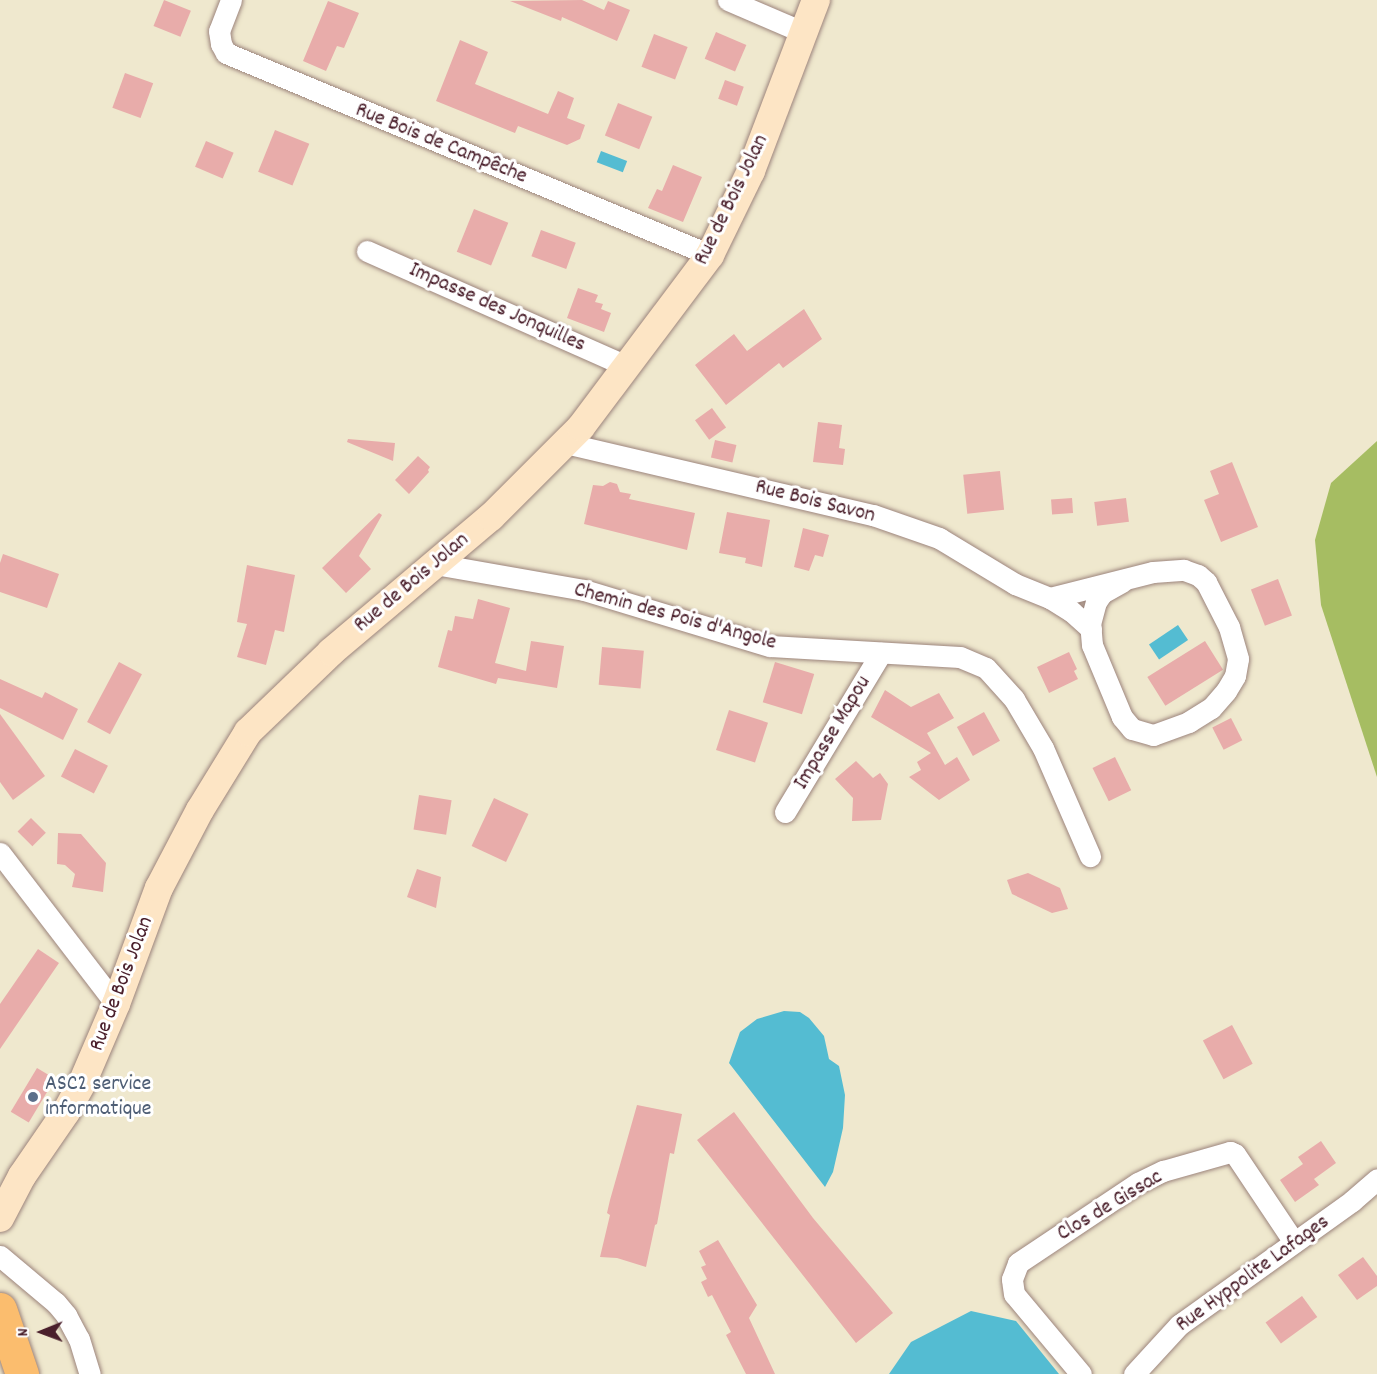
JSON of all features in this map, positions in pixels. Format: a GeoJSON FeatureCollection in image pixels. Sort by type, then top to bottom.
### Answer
{"type":"FeatureCollection","features":[{"type":"Feature","properties":{"kind":"main road"},"geometry":{"type":"LineString","coordinates":[[0,1310],[22,1374]]}},
{"type":"Feature","properties":{"kind":"main road"},"geometry":{"type":"LineString","coordinates":[[0,1351],[22,1374]]}},
{"type":"Feature","properties":{"kind":"street","name":"Rue Bois de Campêche"},"geometry":{"type":"LineString","coordinates":[[231,0],[219,31],[221,44],[226,53],[710,255]]}},
{"type":"Feature","properties":{"kind":"street"},"geometry":{"type":"LineString","coordinates":[[728,0],[805,33]]}},
{"type":"Feature","properties":{"kind":"street","name":"Rue de Bois Jolan"},"geometry":{"type":"LineString","coordinates":[[0,1218],[11,1181],[66,1112],[83,1081],[116,1004],[159,888],[200,810],[248,732],[331,651],[491,518],[581,427],[710,255],[751,171],[816,0]]}},
{"type":"Feature","properties":{"kind":"street","name":"Impasse des Jonquilles"},"geometry":{"type":"LineString","coordinates":[[368,251],[627,366]]}},
{"type":"Feature","properties":{"kind":"street","name":"Rue Bois Savon"},"geometry":{"type":"LineString","coordinates":[[565,443],[873,515],[939,538],[1015,584],[1050,598],[1071,611],[1090,629]]}},
{"type":"Feature","properties":{"kind":"street","name":"Chemin des Pois d'Angole"},"geometry":{"type":"LineString","coordinates":[[435,564],[584,590],[770,646],[960,657],[986,668],[1014,699],[1044,748],[1090,856]]}},
{"type":"Feature","properties":{"kind":"street"},"geometry":{"type":"LineString","coordinates":[[1050,598],[1122,582],[1154,572],[1184,570],[1198,575],[1206,582],[1229,627],[1238,659],[1235,676],[1211,708],[1190,722],[1153,735],[1142,734],[1132,729],[1122,717],[1092,645],[1090,629],[1096,602],[1102,593],[1122,582]]}},
{"type":"Feature","properties":{"kind":"street","name":"Impasse Mapou"},"geometry":{"type":"LineString","coordinates":[[785,812],[881,653]]}},
{"type":"Feature","properties":{"kind":"street"},"geometry":{"type":"LineString","coordinates":[[0,853],[116,1004]]}},
{"type":"Feature","properties":{"kind":"street","name":"Clos de Gissac"},"geometry":{"type":"LineString","coordinates":[[1081,1374],[1014,1294],[1012,1279],[1018,1263],[1138,1184],[1163,1171],[1230,1152],[1235,1154],[1294,1242]]}},
{"type":"Feature","properties":{"kind":"street","name":"Rue Hyppolite Lafages"},"geometry":{"type":"LineString","coordinates":[[1134,1374],[1179,1325],[1352,1201],[1377,1179]]}},
{"type":"Feature","properties":{"kind":"street"},"geometry":{"type":"LineString","coordinates":[[0,1256],[66,1315],[80,1339],[90,1374]]}},
{"type":"Feature","properties":{"kind":"green space"},"geometry":{"type":"Polygon","coordinates":[[[1377,441],[1377,777],[1321,605],[1315,540],[1331,483],[1377,441]]]}},
{"type":"Feature","properties":{"kind":"water"},"geometry":{"type":"Polygon","coordinates":[[[601,151],[627,161],[623,172],[597,162],[601,151]]]}},
{"type":"Feature","properties":{"kind":"water"},"geometry":{"type":"Polygon","coordinates":[[[1178,625],[1188,640],[1159,659],[1149,645],[1178,625]]]}},
{"type":"Feature","properties":{"kind":"water"},"geometry":{"type":"Polygon","coordinates":[[[784,1011],[800,1012],[809,1018],[824,1036],[829,1059],[839,1066],[845,1095],[843,1128],[833,1172],[825,1187],[729,1063],[740,1032],[757,1019],[784,1011]]]}},
{"type":"Feature","properties":{"kind":"water"},"geometry":{"type":"Polygon","coordinates":[[[971,1311],[1016,1321],[1059,1374],[889,1374],[911,1342],[971,1311]]]}},
{"type":"Feature","properties":{"kind":"building"},"geometry":{"type":"Polygon","coordinates":[[[164,0],[191,11],[180,37],[154,26],[164,0]]]}},
{"type":"Feature","properties":{"kind":"building"},"geometry":{"type":"Polygon","coordinates":[[[582,0],[604,10],[608,1],[630,10],[617,41],[562,17],[561,21],[510,1],[582,0]]]}},
{"type":"Feature","properties":{"kind":"building"},"geometry":{"type":"Polygon","coordinates":[[[328,1],[359,13],[344,48],[337,46],[326,71],[303,61],[328,1]]]}},
{"type":"Feature","properties":{"kind":"building"},"geometry":{"type":"Polygon","coordinates":[[[716,32],[746,45],[735,72],[705,59],[716,32]]]}},
{"type":"Feature","properties":{"kind":"building"},"geometry":{"type":"Polygon","coordinates":[[[654,34],[688,47],[675,80],[641,67],[654,34]]]}},
{"type":"Feature","properties":{"kind":"building"},"geometry":{"type":"Polygon","coordinates":[[[460,40],[488,52],[475,84],[548,114],[558,91],[574,98],[567,118],[585,125],[580,139],[567,145],[518,126],[515,133],[436,101],[460,40]]]}},
{"type":"Feature","properties":{"kind":"building"},"geometry":{"type":"Polygon","coordinates":[[[125,73],[153,83],[141,118],[112,108],[125,73]]]}},
{"type":"Feature","properties":{"kind":"building"},"geometry":{"type":"Polygon","coordinates":[[[725,80],[744,87],[737,106],[718,99],[725,80]]]}},
{"type":"Feature","properties":{"kind":"building"},"geometry":{"type":"Polygon","coordinates":[[[618,103],[652,117],[639,149],[605,135],[618,103]]]}},
{"type":"Feature","properties":{"kind":"building"},"geometry":{"type":"Polygon","coordinates":[[[275,130],[309,144],[292,186],[258,172],[275,130]]]}},
{"type":"Feature","properties":{"kind":"building"},"geometry":{"type":"Polygon","coordinates":[[[206,141],[234,153],[223,178],[195,167],[206,141]]]}},
{"type":"Feature","properties":{"kind":"building"},"geometry":{"type":"Polygon","coordinates":[[[673,165],[702,177],[683,222],[648,208],[657,189],[662,191],[673,165]]]}},
{"type":"Feature","properties":{"kind":"building"},"geometry":{"type":"Polygon","coordinates":[[[474,209],[508,223],[491,266],[457,252],[474,209]]]}},
{"type":"Feature","properties":{"kind":"building"},"geometry":{"type":"Polygon","coordinates":[[[541,230],[576,243],[566,269],[531,256],[541,230]]]}},
{"type":"Feature","properties":{"kind":"building"},"geometry":{"type":"Polygon","coordinates":[[[578,288],[598,295],[595,302],[603,304],[601,309],[611,313],[604,332],[567,318],[578,288]]]}},
{"type":"Feature","properties":{"kind":"building"},"geometry":{"type":"Polygon","coordinates":[[[804,309],[822,339],[783,368],[779,363],[726,405],[695,365],[734,334],[747,351],[804,309]]]}},
{"type":"Feature","properties":{"kind":"building"},"geometry":{"type":"Polygon","coordinates":[[[712,408],[726,427],[709,440],[695,420],[712,408]]]}},
{"type":"Feature","properties":{"kind":"building"},"geometry":{"type":"Polygon","coordinates":[[[818,422],[842,425],[839,448],[845,449],[843,465],[813,462],[818,422]]]}},
{"type":"Feature","properties":{"kind":"building"},"geometry":{"type":"Polygon","coordinates":[[[348,439],[395,443],[393,461],[347,442],[348,439]]]}},
{"type":"Feature","properties":{"kind":"building"},"geometry":{"type":"Polygon","coordinates":[[[715,440],[736,445],[732,462],[711,458],[715,440]]]}},
{"type":"Feature","properties":{"kind":"building"},"geometry":{"type":"Polygon","coordinates":[[[418,456],[430,467],[429,472],[409,494],[395,480],[418,456]]]}},
{"type":"Feature","properties":{"kind":"building"},"geometry":{"type":"Polygon","coordinates":[[[1232,462],[1258,527],[1221,542],[1204,500],[1219,494],[1210,471],[1232,462]]]}},
{"type":"Feature","properties":{"kind":"building"},"geometry":{"type":"Polygon","coordinates":[[[1000,471],[1004,510],[967,514],[963,475],[1000,471]]]}},
{"type":"Feature","properties":{"kind":"building"},"geometry":{"type":"Polygon","coordinates":[[[610,482],[617,484],[620,492],[631,494],[629,499],[695,513],[687,550],[584,524],[593,485],[603,486],[610,482]]]}},
{"type":"Feature","properties":{"kind":"building"},"geometry":{"type":"Polygon","coordinates":[[[1072,498],[1073,513],[1052,514],[1051,499],[1072,498]]]}},
{"type":"Feature","properties":{"kind":"building"},"geometry":{"type":"Polygon","coordinates":[[[1126,498],[1129,522],[1097,526],[1094,502],[1126,498]]]}},
{"type":"Feature","properties":{"kind":"building"},"geometry":{"type":"Polygon","coordinates":[[[727,512],[770,520],[762,567],[745,563],[746,558],[719,553],[727,512]]]}},
{"type":"Feature","properties":{"kind":"building"},"geometry":{"type":"Polygon","coordinates":[[[379,513],[382,515],[359,556],[371,569],[346,593],[322,568],[379,513]]]}},
{"type":"Feature","properties":{"kind":"building"},"geometry":{"type":"Polygon","coordinates":[[[803,528],[829,535],[823,557],[815,555],[809,571],[794,567],[803,528]]]}},
{"type":"Feature","properties":{"kind":"building"},"geometry":{"type":"Polygon","coordinates":[[[3,554],[59,574],[47,608],[0,592],[0,563],[3,554]]]}},
{"type":"Feature","properties":{"kind":"building"},"geometry":{"type":"Polygon","coordinates":[[[247,565],[295,575],[284,632],[275,630],[266,665],[237,657],[247,624],[237,622],[247,565]]]}},
{"type":"Feature","properties":{"kind":"building"},"geometry":{"type":"Polygon","coordinates":[[[1278,579],[1292,615],[1265,626],[1251,589],[1278,579]]]}},
{"type":"Feature","properties":{"kind":"building"},"geometry":{"type":"Polygon","coordinates":[[[478,599],[510,608],[495,663],[526,671],[531,641],[564,646],[557,688],[498,678],[496,684],[438,667],[448,630],[452,631],[455,616],[473,619],[478,599]]]}},
{"type":"Feature","properties":{"kind":"building"},"geometry":{"type":"Polygon","coordinates":[[[1205,641],[1223,670],[1165,706],[1147,677],[1205,641]]]}},
{"type":"Feature","properties":{"kind":"building"},"geometry":{"type":"Polygon","coordinates":[[[602,647],[644,651],[641,689],[599,685],[602,647]]]}},
{"type":"Feature","properties":{"kind":"building"},"geometry":{"type":"Polygon","coordinates":[[[1069,652],[1077,669],[1074,671],[1078,679],[1049,693],[1037,667],[1069,652]]]}},
{"type":"Feature","properties":{"kind":"building"},"geometry":{"type":"Polygon","coordinates":[[[119,662],[142,674],[110,734],[87,722],[119,662]]]}},
{"type":"Feature","properties":{"kind":"building"},"geometry":{"type":"Polygon","coordinates":[[[775,662],[814,674],[802,714],[763,702],[775,662]]]}},
{"type":"Feature","properties":{"kind":"building"},"geometry":{"type":"Polygon","coordinates":[[[0,679],[42,698],[45,692],[78,709],[63,740],[0,708],[0,679]]]}},
{"type":"Feature","properties":{"kind":"building"},"geometry":{"type":"Polygon","coordinates":[[[885,690],[911,707],[939,693],[954,718],[927,733],[945,765],[957,757],[970,780],[939,800],[909,777],[921,770],[917,762],[931,753],[871,717],[885,690]]]}},
{"type":"Feature","properties":{"kind":"building"},"geometry":{"type":"Polygon","coordinates":[[[729,710],[768,723],[755,763],[716,750],[729,710]]]}},
{"type":"Feature","properties":{"kind":"building"},"geometry":{"type":"Polygon","coordinates":[[[984,712],[1000,741],[973,756],[957,727],[984,712]]]}},
{"type":"Feature","properties":{"kind":"building"},"geometry":{"type":"Polygon","coordinates":[[[0,714],[45,776],[13,800],[0,782],[0,714]]]}},
{"type":"Feature","properties":{"kind":"building"},"geometry":{"type":"Polygon","coordinates":[[[1231,718],[1242,740],[1224,750],[1212,728],[1231,718]]]}},
{"type":"Feature","properties":{"kind":"building"},"geometry":{"type":"Polygon","coordinates":[[[75,749],[108,766],[94,793],[61,777],[75,749]]]}},
{"type":"Feature","properties":{"kind":"building"},"geometry":{"type":"Polygon","coordinates":[[[1115,757],[1131,790],[1109,801],[1093,768],[1115,757]]]}},
{"type":"Feature","properties":{"kind":"building"},"geometry":{"type":"Polygon","coordinates":[[[856,761],[873,778],[880,773],[888,784],[881,820],[852,821],[853,798],[835,779],[856,761]]]}},
{"type":"Feature","properties":{"kind":"building"},"geometry":{"type":"Polygon","coordinates":[[[419,795],[452,800],[446,835],[414,830],[419,795]]]}},
{"type":"Feature","properties":{"kind":"building"},"geometry":{"type":"Polygon","coordinates":[[[494,798],[528,814],[506,862],[472,846],[494,798]]]}},
{"type":"Feature","properties":{"kind":"building"},"geometry":{"type":"Polygon","coordinates":[[[31,818],[46,833],[32,846],[18,831],[31,818]]]}},
{"type":"Feature","properties":{"kind":"building"},"geometry":{"type":"Polygon","coordinates":[[[58,833],[81,834],[106,863],[103,892],[72,887],[75,874],[65,865],[57,864],[58,833]]]}},
{"type":"Feature","properties":{"kind":"building"},"geometry":{"type":"Polygon","coordinates":[[[417,869],[441,877],[436,908],[407,897],[417,869]]]}},
{"type":"Feature","properties":{"kind":"building"},"geometry":{"type":"Polygon","coordinates":[[[1028,873],[1060,888],[1068,909],[1052,913],[1012,894],[1007,880],[1028,873]]]}},
{"type":"Feature","properties":{"kind":"building"},"geometry":{"type":"Polygon","coordinates":[[[38,949],[59,963],[0,1049],[0,1004],[38,949]]]}},
{"type":"Feature","properties":{"kind":"building"},"geometry":{"type":"Polygon","coordinates":[[[1232,1025],[1253,1064],[1224,1079],[1203,1040],[1232,1025]]]}},
{"type":"Feature","properties":{"kind":"building"},"geometry":{"type":"Polygon","coordinates":[[[37,1068],[55,1079],[29,1123],[11,1112],[37,1068]]]}},
{"type":"Feature","properties":{"kind":"building"},"geometry":{"type":"Polygon","coordinates":[[[637,1105],[682,1114],[674,1154],[670,1153],[657,1224],[646,1267],[617,1258],[600,1257],[610,1215],[607,1213],[610,1200],[637,1105]]]}},
{"type":"Feature","properties":{"kind":"building"},"geometry":{"type":"Polygon","coordinates":[[[734,1112],[813,1218],[893,1313],[856,1343],[697,1140],[734,1112]]]}},
{"type":"Feature","properties":{"kind":"building"},"geometry":{"type":"Polygon","coordinates":[[[1321,1141],[1336,1163],[1314,1179],[1319,1185],[1295,1202],[1280,1180],[1303,1164],[1298,1157],[1321,1141]]]}},
{"type":"Feature","properties":{"kind":"building"},"geometry":{"type":"Polygon","coordinates":[[[718,1240],[757,1305],[749,1318],[775,1374],[746,1374],[726,1335],[731,1332],[712,1295],[708,1297],[701,1282],[707,1279],[701,1267],[706,1265],[699,1251],[718,1240]]]}},
{"type":"Feature","properties":{"kind":"building"},"geometry":{"type":"Polygon","coordinates":[[[1363,1257],[1377,1276],[1377,1286],[1357,1300],[1338,1275],[1363,1257]]]}},
{"type":"Feature","properties":{"kind":"building"},"geometry":{"type":"Polygon","coordinates":[[[1302,1296],[1317,1317],[1281,1343],[1266,1322],[1302,1296]]]}},
{"type":"Feature","properties":{"kind":"place","name":"ASC2 service informatique"},"geometry":{"type":"Point","coordinates":[33,1097]}}]}
